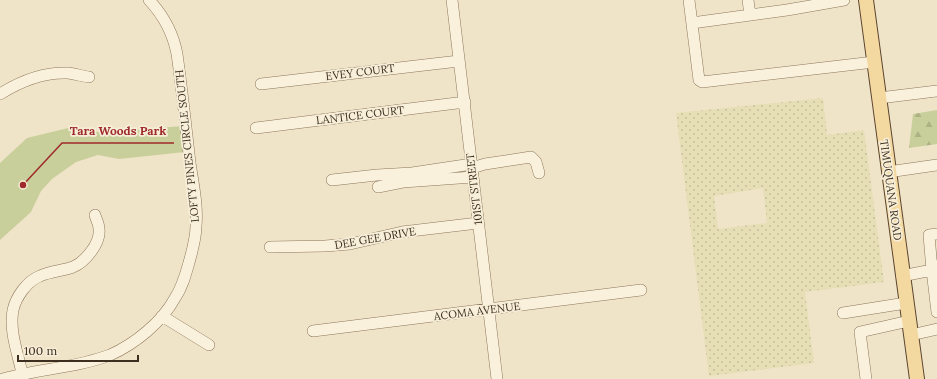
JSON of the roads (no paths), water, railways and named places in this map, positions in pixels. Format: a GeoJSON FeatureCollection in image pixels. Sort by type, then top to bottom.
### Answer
{"type":"FeatureCollection","features":[{"type":"Feature","properties":{"kind":"main road","name":"TIMUQUANA ROAD"},"geometry":{"type":"LineString","coordinates":[[866,0],[917,379]]}},
{"type":"Feature","properties":{"kind":"street","name":"LOFTY PINES CIRCLE SOUTH"},"geometry":{"type":"LineString","coordinates":[[3,379],[22,373],[79,364],[111,354],[138,338],[162,316],[176,298],[184,280],[197,225],[194,188],[175,42],[167,23],[156,7],[148,0]]}},
{"type":"Feature","properties":{"kind":"street","name":"101ST STREET"},"geometry":{"type":"LineString","coordinates":[[452,0],[497,379]]}},
{"type":"Feature","properties":{"kind":"street"},"geometry":{"type":"LineString","coordinates":[[689,0],[699,80],[702,82],[874,62]]}},
{"type":"Feature","properties":{"kind":"street"},"geometry":{"type":"LineString","coordinates":[[748,0],[750,15]]}},
{"type":"Feature","properties":{"kind":"street"},"geometry":{"type":"LineString","coordinates":[[692,22],[750,15],[844,0]]}},
{"type":"Feature","properties":{"kind":"street","name":"EVEY COURT"},"geometry":{"type":"LineString","coordinates":[[261,84],[459,61]]}},
{"type":"Feature","properties":{"kind":"street"},"geometry":{"type":"LineString","coordinates":[[0,94],[24,82],[50,75],[67,73],[89,77]]}},
{"type":"Feature","properties":{"kind":"street"},"geometry":{"type":"LineString","coordinates":[[879,98],[937,92]]}},
{"type":"Feature","properties":{"kind":"street","name":"LANTICE COURT"},"geometry":{"type":"LineString","coordinates":[[256,128],[464,102]]}},
{"type":"Feature","properties":{"kind":"street"},"geometry":{"type":"LineString","coordinates":[[378,187],[472,170],[485,164],[531,157],[536,162],[539,173]]}},
{"type":"Feature","properties":{"kind":"street"},"geometry":{"type":"LineString","coordinates":[[888,172],[937,166]]}},
{"type":"Feature","properties":{"kind":"street"},"geometry":{"type":"LineString","coordinates":[[332,180],[377,175],[472,170]]}},
{"type":"Feature","properties":{"kind":"street"},"geometry":{"type":"LineString","coordinates":[[22,373],[12,321],[13,309],[17,300],[23,290],[39,276],[73,267],[90,253],[97,242],[100,230],[95,214]]}},
{"type":"Feature","properties":{"kind":"street","name":"DEE GEE DRIVE"},"geometry":{"type":"LineString","coordinates":[[270,247],[350,244],[402,232],[478,223]]}},
{"type":"Feature","properties":{"kind":"street"},"geometry":{"type":"LineString","coordinates":[[937,234],[929,235],[934,268],[937,312]]}},
{"type":"Feature","properties":{"kind":"street"},"geometry":{"type":"LineString","coordinates":[[902,276],[934,268]]}},
{"type":"Feature","properties":{"kind":"street","name":"ACOMA AVENUE"},"geometry":{"type":"LineString","coordinates":[[313,331],[641,290]]}},
{"type":"Feature","properties":{"kind":"street"},"geometry":{"type":"LineString","coordinates":[[843,313],[906,303]]}},
{"type":"Feature","properties":{"kind":"street"},"geometry":{"type":"LineString","coordinates":[[162,316],[208,345]]}},
{"type":"Feature","properties":{"kind":"street"},"geometry":{"type":"LineString","coordinates":[[866,379],[860,332],[910,328],[937,329]]}},
{"type":"Feature","properties":{"kind":"place","name":"Tara Woods Park"},"geometry":{"type":"Point","coordinates":[23,185]}}]}
